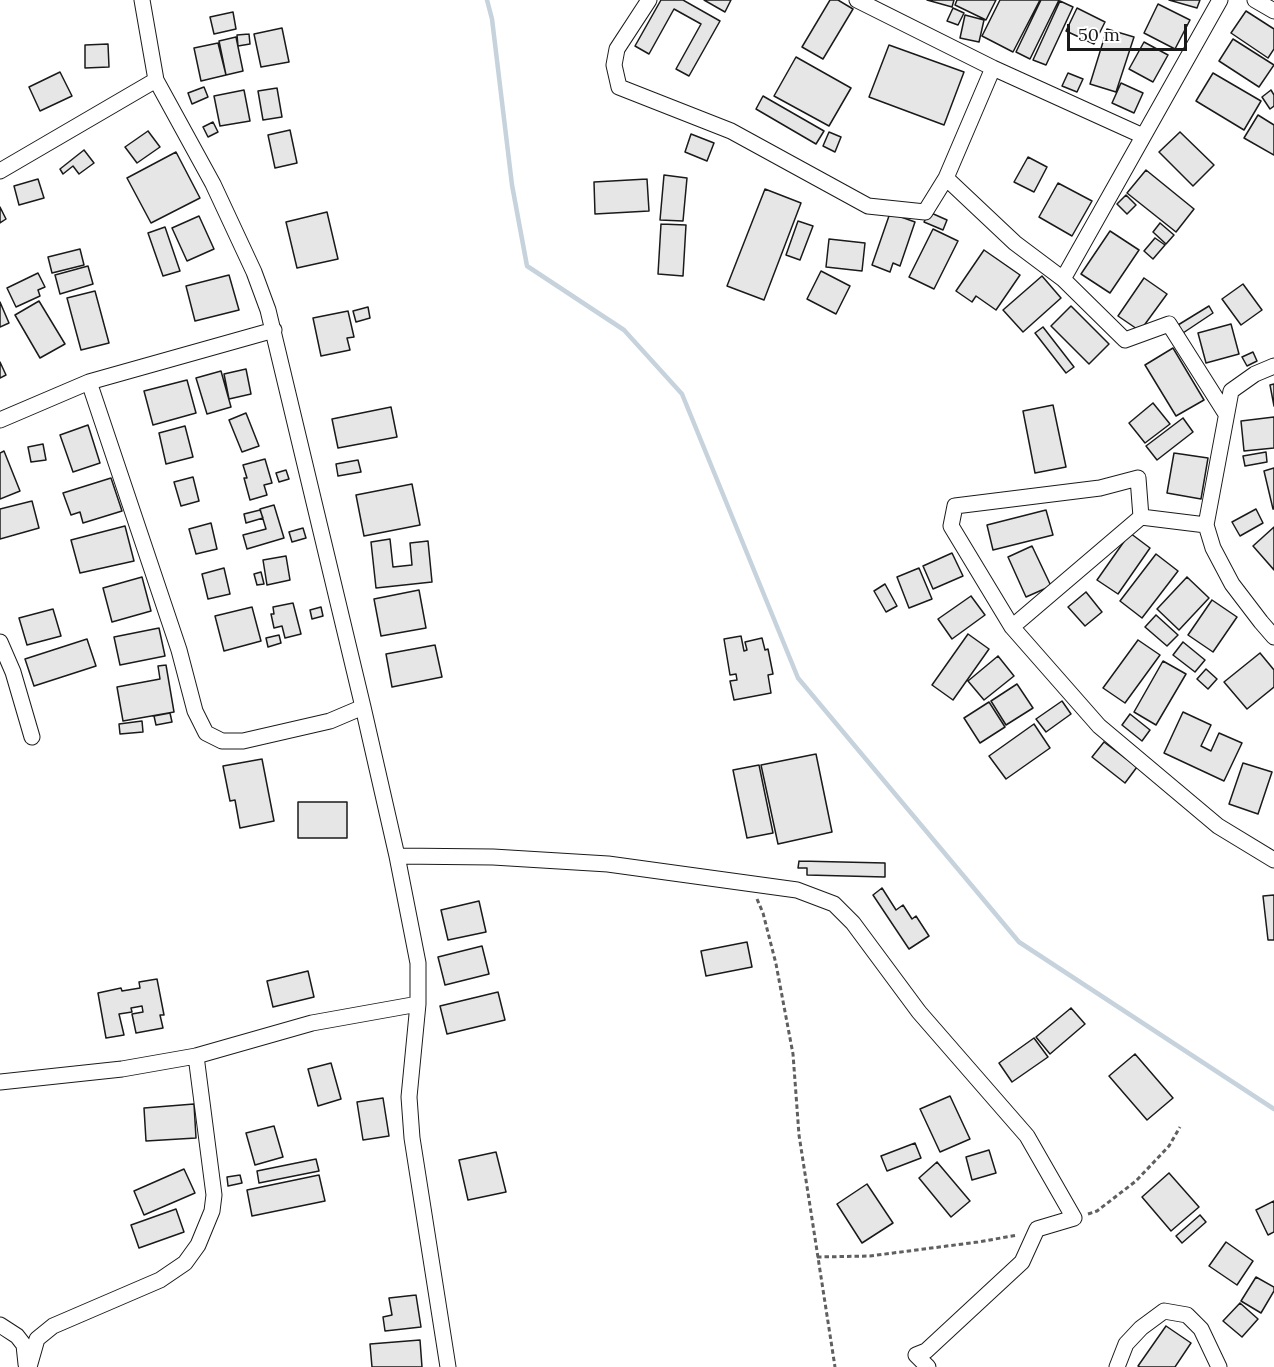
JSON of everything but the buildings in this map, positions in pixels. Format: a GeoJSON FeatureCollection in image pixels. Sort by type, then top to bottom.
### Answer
{"type":"FeatureCollection","features":[{"type":"Feature","properties":{"kind":"street"},"geometry":{"type":"LineString","coordinates":[[142,0],[156,80],[218,194],[254,272],[274,330],[397,856],[418,963],[418,1005],[409,1098],[412,1138],[448,1367]]}},
{"type":"Feature","properties":{"kind":"street"},"geometry":{"type":"LineString","coordinates":[[649,0],[617,49],[614,65],[619,87],[731,131],[868,206],[925,212],[946,178],[993,68]]}},
{"type":"Feature","properties":{"kind":"street"},"geometry":{"type":"LineString","coordinates":[[857,0],[993,68],[1143,136]]}},
{"type":"Feature","properties":{"kind":"street"},"geometry":{"type":"LineString","coordinates":[[1063,279],[1220,0]]}},
{"type":"Feature","properties":{"kind":"street"},"geometry":{"type":"LineString","coordinates":[[1255,0],[1274,12]]}},
{"type":"Feature","properties":{"kind":"street"},"geometry":{"type":"LineString","coordinates":[[0,171],[156,80]]}},
{"type":"Feature","properties":{"kind":"street"},"geometry":{"type":"LineString","coordinates":[[946,178],[1015,243],[1063,279],[1125,340],[1169,324],[1226,414]]}},
{"type":"Feature","properties":{"kind":"street"},"geometry":{"type":"LineString","coordinates":[[0,420],[89,382],[274,330]]}},
{"type":"Feature","properties":{"kind":"street"},"geometry":{"type":"LineString","coordinates":[[1274,366],[1255,374],[1232,391],[1206,525],[1213,548],[1232,584],[1260,622],[1274,636]]}},
{"type":"Feature","properties":{"kind":"street"},"geometry":{"type":"LineString","coordinates":[[89,382],[179,650],[195,711],[206,733],[222,741],[243,741],[330,721],[363,707]]}},
{"type":"Feature","properties":{"kind":"street"},"geometry":{"type":"LineString","coordinates":[[1141,517],[1137,478],[1100,488],[955,506],[951,526],[1012,627],[1099,726],[1218,826],[1274,860]]}},
{"type":"Feature","properties":{"kind":"street"},"geometry":{"type":"LineString","coordinates":[[1012,627],[1141,517],[1206,525]]}},
{"type":"Feature","properties":{"kind":"street"},"geometry":{"type":"LineString","coordinates":[[0,642],[13,672],[32,737]]}},
{"type":"Feature","properties":{"kind":"street"},"geometry":{"type":"LineString","coordinates":[[397,856],[492,857],[608,864],[797,890],[834,904],[853,922],[919,1012],[1027,1136],[1074,1218],[1037,1229],[1022,1262],[926,1351],[916,1355],[928,1367]]}},
{"type":"Feature","properties":{"kind":"street"},"geometry":{"type":"LineString","coordinates":[[0,1082],[122,1069],[196,1056],[312,1023],[418,1005]]}},
{"type":"Feature","properties":{"kind":"street"},"geometry":{"type":"LineString","coordinates":[[28,1367],[37,1339],[53,1326],[160,1280],[185,1263],[198,1245],[212,1211],[214,1195],[196,1056]]}},
{"type":"Feature","properties":{"kind":"street"},"geometry":{"type":"LineString","coordinates":[[1117,1367],[1126,1344],[1141,1328],[1164,1311],[1188,1315],[1201,1329],[1219,1367]]}},
{"type":"Feature","properties":{"kind":"street"},"geometry":{"type":"LineString","coordinates":[[0,1325],[17,1336],[24,1345],[28,1367]]}},
{"type":"Feature","properties":{"kind":"path"},"geometry":{"type":"LineString","coordinates":[[749,884],[763,913],[776,964],[793,1054],[799,1135],[835,1367]]}},
{"type":"Feature","properties":{"kind":"path"},"geometry":{"type":"LineString","coordinates":[[1074,1218],[1097,1211],[1136,1181],[1168,1146],[1180,1127]]}},
{"type":"Feature","properties":{"kind":"path"},"geometry":{"type":"LineString","coordinates":[[818,1257],[870,1257],[978,1242],[1037,1229]]}},
{"type":"Feature","properties":{"kind":"waterway"},"geometry":{"type":"LineString","coordinates":[[487,0],[492,19],[512,185],[527,266],[624,330],[682,394],[798,678],[1019,942],[1274,1109]]}}]}
